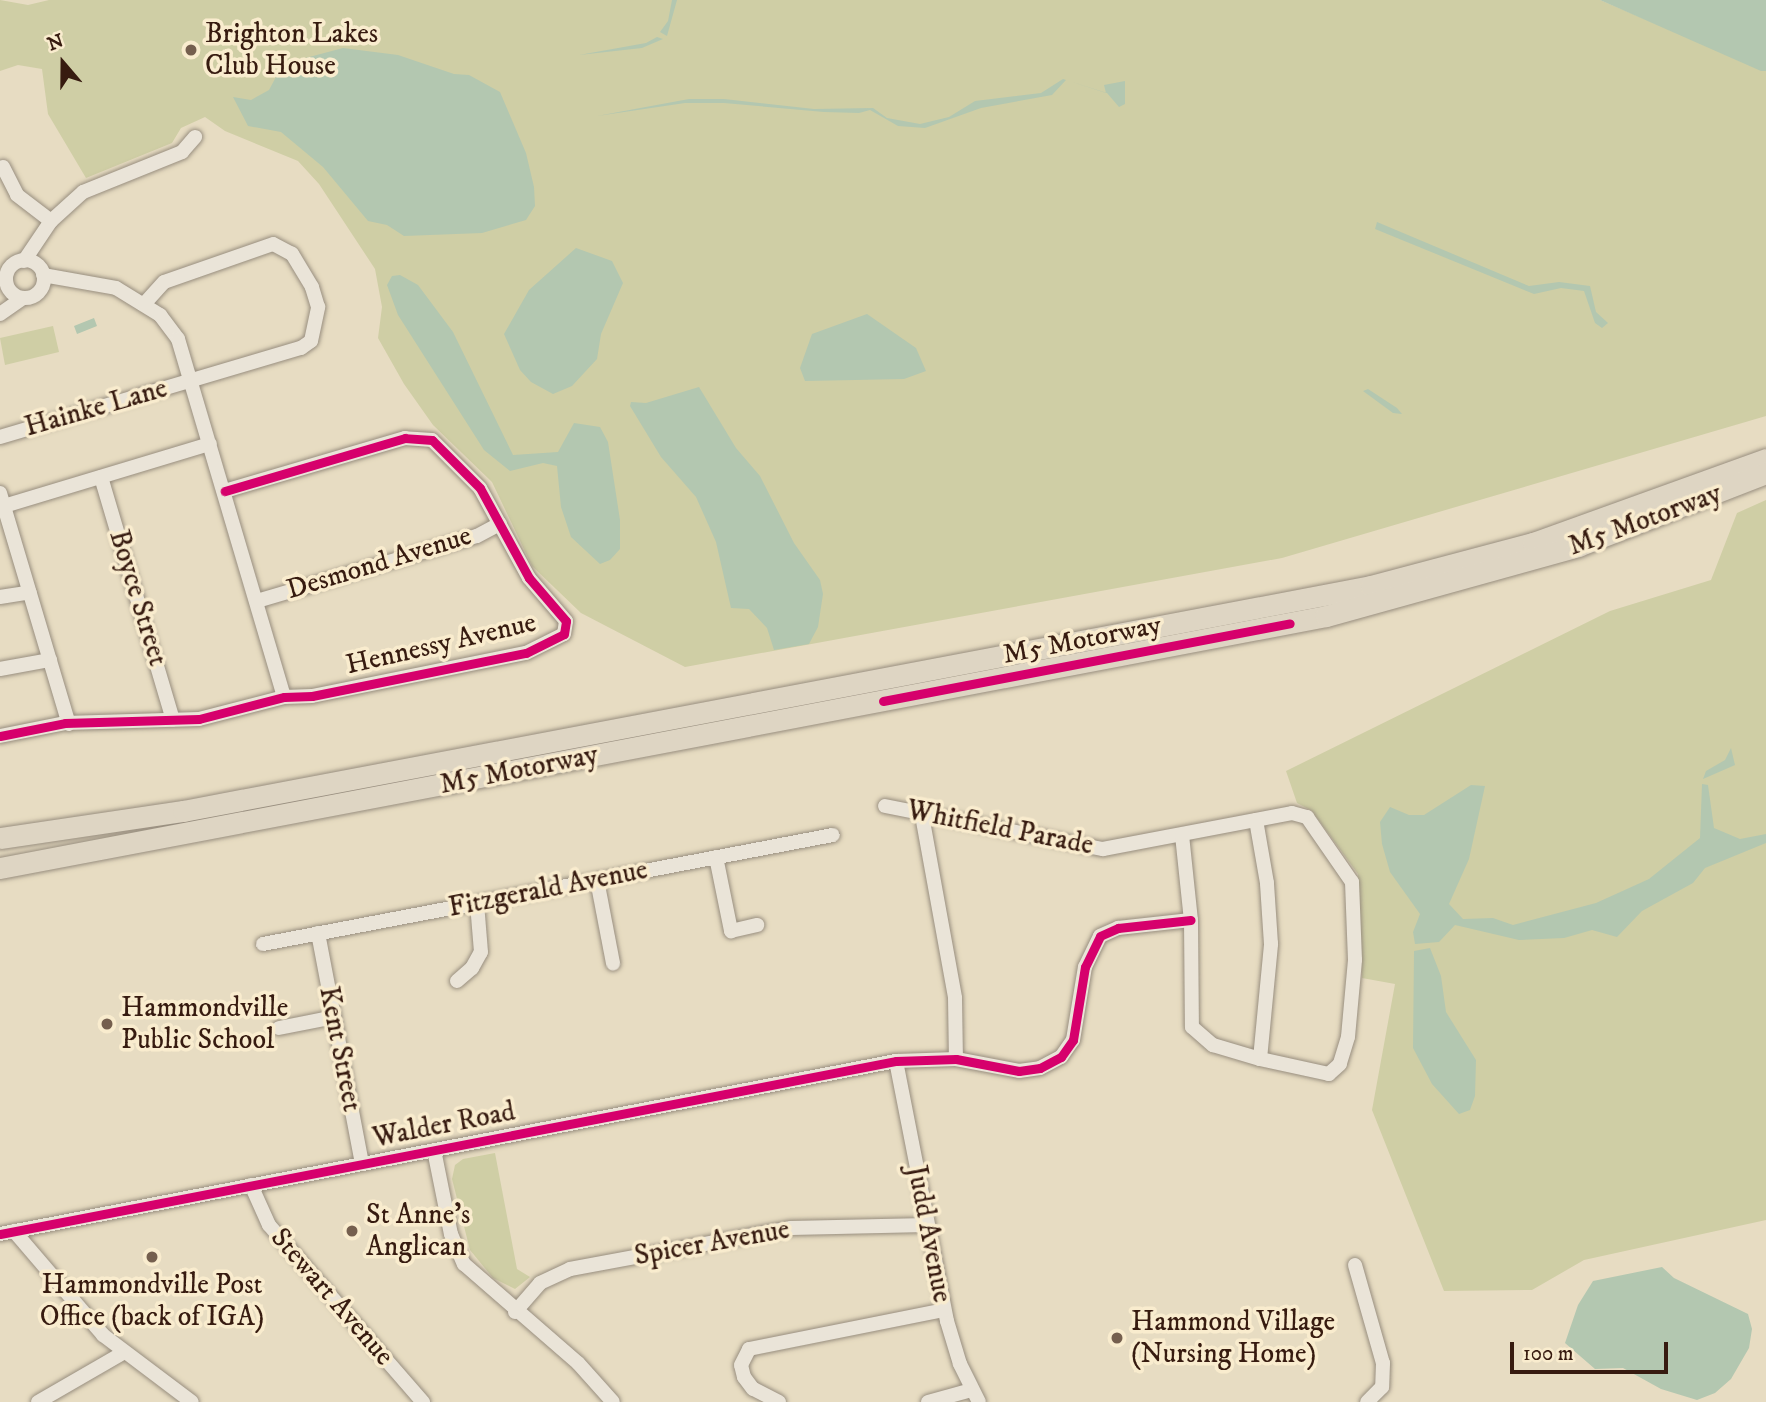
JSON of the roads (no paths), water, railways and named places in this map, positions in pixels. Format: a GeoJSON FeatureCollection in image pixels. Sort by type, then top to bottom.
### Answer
{"type":"FeatureCollection","features":[{"type":"Feature","properties":{"kind":"highway","name":"M5 Motorway"},"geometry":{"type":"LineString","coordinates":[[0,838],[197,808],[1371,586],[1533,543],[1766,458]]}},
{"type":"Feature","properties":{"kind":"highway","name":"M5 Motorway"},"geometry":{"type":"LineString","coordinates":[[0,868],[1326,616],[1554,554],[1766,473]]}},
{"type":"Feature","properties":{"kind":"street"},"geometry":{"type":"LineString","coordinates":[[0,306],[9,270],[83,192],[182,152],[195,137]]}},
{"type":"Feature","properties":{"kind":"street"},"geometry":{"type":"LineString","coordinates":[[0,314],[23,298],[42,278],[47,227],[17,195],[3,167]]}},
{"type":"Feature","properties":{"kind":"street","name":"Hainke Lane"},"geometry":{"type":"LineString","coordinates":[[0,437],[192,380],[311,341],[318,307],[301,267],[287,249],[267,244],[164,282],[145,303]]}},
{"type":"Feature","properties":{"kind":"street"},"geometry":{"type":"LineString","coordinates":[[9,270],[42,278],[74,279],[116,288],[145,303],[178,339],[284,697]]}},
{"type":"Feature","properties":{"kind":"street"},"geometry":{"type":"LineString","coordinates":[[9,270],[23,298]]}},
{"type":"Feature","properties":{"kind":"street","name":"Hennessy Avenue"},"geometry":{"type":"LineString","coordinates":[[0,736],[69,724],[199,719],[284,697],[312,696],[526,653],[554,643],[564,634],[566,621],[529,578],[480,488],[432,440],[417,436],[225,491]]}},
{"type":"Feature","properties":{"kind":"street"},"geometry":{"type":"LineString","coordinates":[[69,724],[2,499],[101,477],[210,444]]}},
{"type":"Feature","properties":{"kind":"street","name":"Boyce Street"},"geometry":{"type":"LineString","coordinates":[[101,477],[173,720]]}},
{"type":"Feature","properties":{"kind":"street","name":"Desmond Avenue"},"geometry":{"type":"LineString","coordinates":[[257,601],[477,536],[500,524]]}},
{"type":"Feature","properties":{"kind":"street"},"geometry":{"type":"LineString","coordinates":[[0,597],[30,592]]}},
{"type":"Feature","properties":{"kind":"street"},"geometry":{"type":"LineString","coordinates":[[0,669],[50,660]]}},
{"type":"Feature","properties":{"kind":"street","name":"Whitfield Parade"},"geometry":{"type":"LineString","coordinates":[[886,806],[920,810],[1103,849],[1298,813],[1310,821],[1350,877],[1355,946],[1348,1037],[1337,1068],[1319,1074],[1260,1059]]}},
{"type":"Feature","properties":{"kind":"street"},"geometry":{"type":"LineString","coordinates":[[920,810],[956,998],[956,1059]]}},
{"type":"Feature","properties":{"kind":"street"},"geometry":{"type":"LineString","coordinates":[[1182,835],[1191,920],[1192,1027],[1213,1045],[1260,1059],[1271,936],[1256,820]]}},
{"type":"Feature","properties":{"kind":"street","name":"Fitzgerald Avenue"},"geometry":{"type":"LineString","coordinates":[[263,944],[833,835]]}},
{"type":"Feature","properties":{"kind":"street"},"geometry":{"type":"LineString","coordinates":[[716,857],[731,931],[757,925]]}},
{"type":"Feature","properties":{"kind":"street"},"geometry":{"type":"LineString","coordinates":[[597,880],[613,963]]}},
{"type":"Feature","properties":{"kind":"street"},"geometry":{"type":"LineString","coordinates":[[457,981],[472,968],[481,952],[477,903]]}},
{"type":"Feature","properties":{"kind":"street","name":"Walder Road"},"geometry":{"type":"LineString","coordinates":[[7,1232],[895,1061],[956,1059],[1019,1071],[1052,1063],[1076,1034],[1085,967],[1100,936],[1118,928],[1191,920]]}},
{"type":"Feature","properties":{"kind":"street","name":"Kent Street"},"geometry":{"type":"LineString","coordinates":[[318,933],[362,1164]]}},
{"type":"Feature","properties":{"kind":"street"},"geometry":{"type":"LineString","coordinates":[[279,1028],[334,1017]]}},
{"type":"Feature","properties":{"kind":"street","name":"Judd Avenue"},"geometry":{"type":"LineString","coordinates":[[895,1061],[944,1310],[975,1396]]}},
{"type":"Feature","properties":{"kind":"street"},"geometry":{"type":"LineString","coordinates":[[434,1150],[460,1256],[478,1280],[578,1363],[613,1402]]}},
{"type":"Feature","properties":{"kind":"street","name":"Stewart Avenue"},"geometry":{"type":"LineString","coordinates":[[251,1185],[269,1225],[423,1402]]}},
{"type":"Feature","properties":{"kind":"street","name":"Spicer Avenue"},"geometry":{"type":"LineString","coordinates":[[515,1312],[540,1283],[570,1269],[791,1228],[927,1226]]}},
{"type":"Feature","properties":{"kind":"street"},"geometry":{"type":"LineString","coordinates":[[7,1232],[123,1353],[192,1402]]}},
{"type":"Feature","properties":{"kind":"street"},"geometry":{"type":"LineString","coordinates":[[1355,1265],[1381,1347],[1382,1387],[1367,1402]]}},
{"type":"Feature","properties":{"kind":"street"},"geometry":{"type":"LineString","coordinates":[[779,1402],[753,1389],[744,1377],[742,1358],[749,1349],[944,1310]]}},
{"type":"Feature","properties":{"kind":"street"},"geometry":{"type":"LineString","coordinates":[[38,1402],[123,1353]]}},
{"type":"Feature","properties":{"kind":"street"},"geometry":{"type":"LineString","coordinates":[[928,1402],[975,1396]]}},
{"type":"Feature","properties":{"kind":"place","name":"Brighton Lakes Club House"},"geometry":{"type":"Point","coordinates":[191,50]}},
{"type":"Feature","properties":{"kind":"place","name":"Hammondville Public School"},"geometry":{"type":"Point","coordinates":[107,1024]}},
{"type":"Feature","properties":{"kind":"place","name":"St Anne's Anglican"},"geometry":{"type":"Point","coordinates":[352,1231]}},
{"type":"Feature","properties":{"kind":"place","name":"Hammondville Post Office (back of IGA)"},"geometry":{"type":"Point","coordinates":[152,1257]}},
{"type":"Feature","properties":{"kind":"place","name":"Hammond Village (Nursing Home)"},"geometry":{"type":"Point","coordinates":[1117,1338]}}]}
